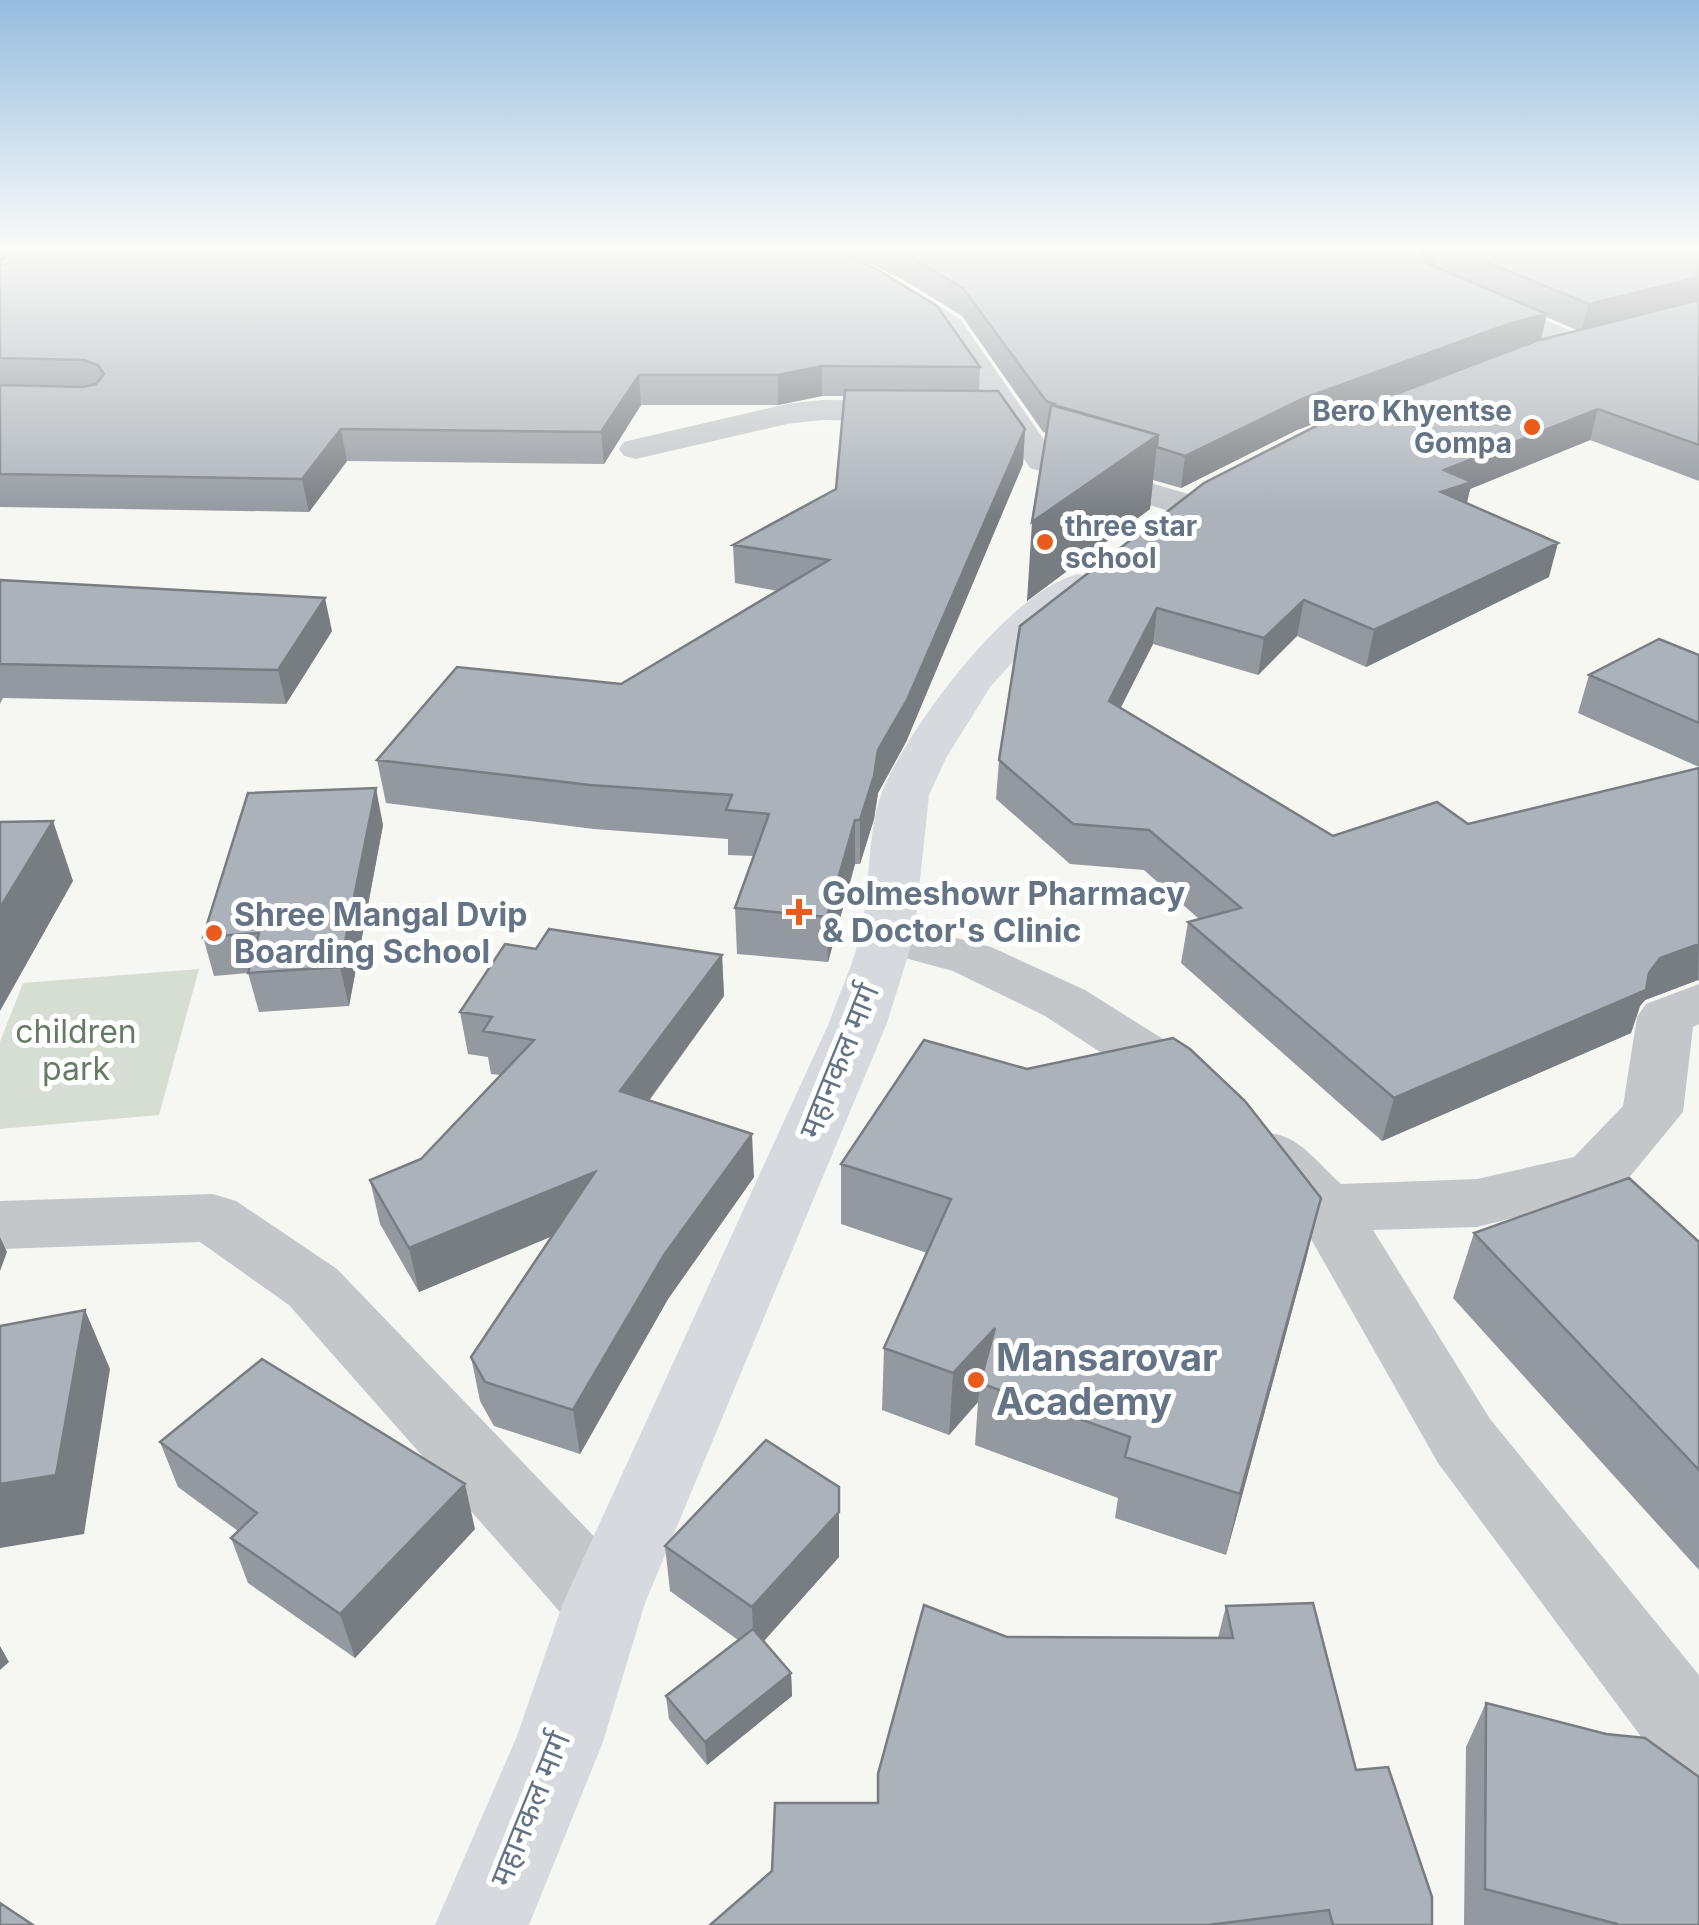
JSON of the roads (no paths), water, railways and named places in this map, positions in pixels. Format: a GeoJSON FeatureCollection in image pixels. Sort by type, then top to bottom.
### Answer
{"type":"FeatureCollection","features":[{"type":"Feature","properties":{"kind":"main road"},"geometry":{"type":"LineString","coordinates":[[1500,368],[1605,338]]}},
{"type":"Feature","properties":{"kind":"main road","name":"महानकल मार्ग"},"geometry":{"type":"LineString","coordinates":[[482,1925],[559,1742],[604,1603],[858,1022],[887,936],[905,795],[923,758],[973,679],[1011,638],[1122,551],[1209,493]]}},
{"type":"Feature","properties":{"kind":"street"},"geometry":{"type":"LineString","coordinates":[[957,336],[1042,462],[1209,493]]}},
{"type":"Feature","properties":{"kind":"street"},"geometry":{"type":"LineString","coordinates":[[1598,336],[1605,338]]}},
{"type":"Feature","properties":{"kind":"street"},"geometry":{"type":"LineString","coordinates":[[636,449],[822,410],[1008,411]]}},
{"type":"Feature","properties":{"kind":"street"},"geometry":{"type":"LineString","coordinates":[[887,936],[972,958],[1064,1002],[1204,1092],[1326,1208],[1464,1441],[1699,1743]]}},
{"type":"Feature","properties":{"kind":"street"},"geometry":{"type":"LineString","coordinates":[[1326,1208],[1477,1203],[1595,1175],[1652,1112],[1666,1017],[1699,1002]]}},
{"type":"Feature","properties":{"kind":"street"},"geometry":{"type":"LineString","coordinates":[[0,1225],[213,1218],[314,1288],[604,1603]]}},
{"type":"Feature","properties":{"kind":"place","name":"Bero Khyentse Gompa"},"geometry":{"type":"Point","coordinates":[1532,427]}},
{"type":"Feature","properties":{"kind":"place","name":"three star school"},"geometry":{"type":"Point","coordinates":[1045,542]}},
{"type":"Feature","properties":{"kind":"place","name":"Golmeshowr Pharmacy & Doctor's Clinic"},"geometry":{"type":"Point","coordinates":[799,912]}},
{"type":"Feature","properties":{"kind":"place","name":"Shree Mangal Dvip Boarding School"},"geometry":{"type":"Point","coordinates":[214,933]}},
{"type":"Feature","properties":{"kind":"place","name":"Mansarovar Academy"},"geometry":{"type":"Point","coordinates":[976,1380]}},
{"type":"Feature","properties":{"kind":"park label","name":"children park"},"geometry":{"type":"Point","coordinates":[76,1050]}}]}
